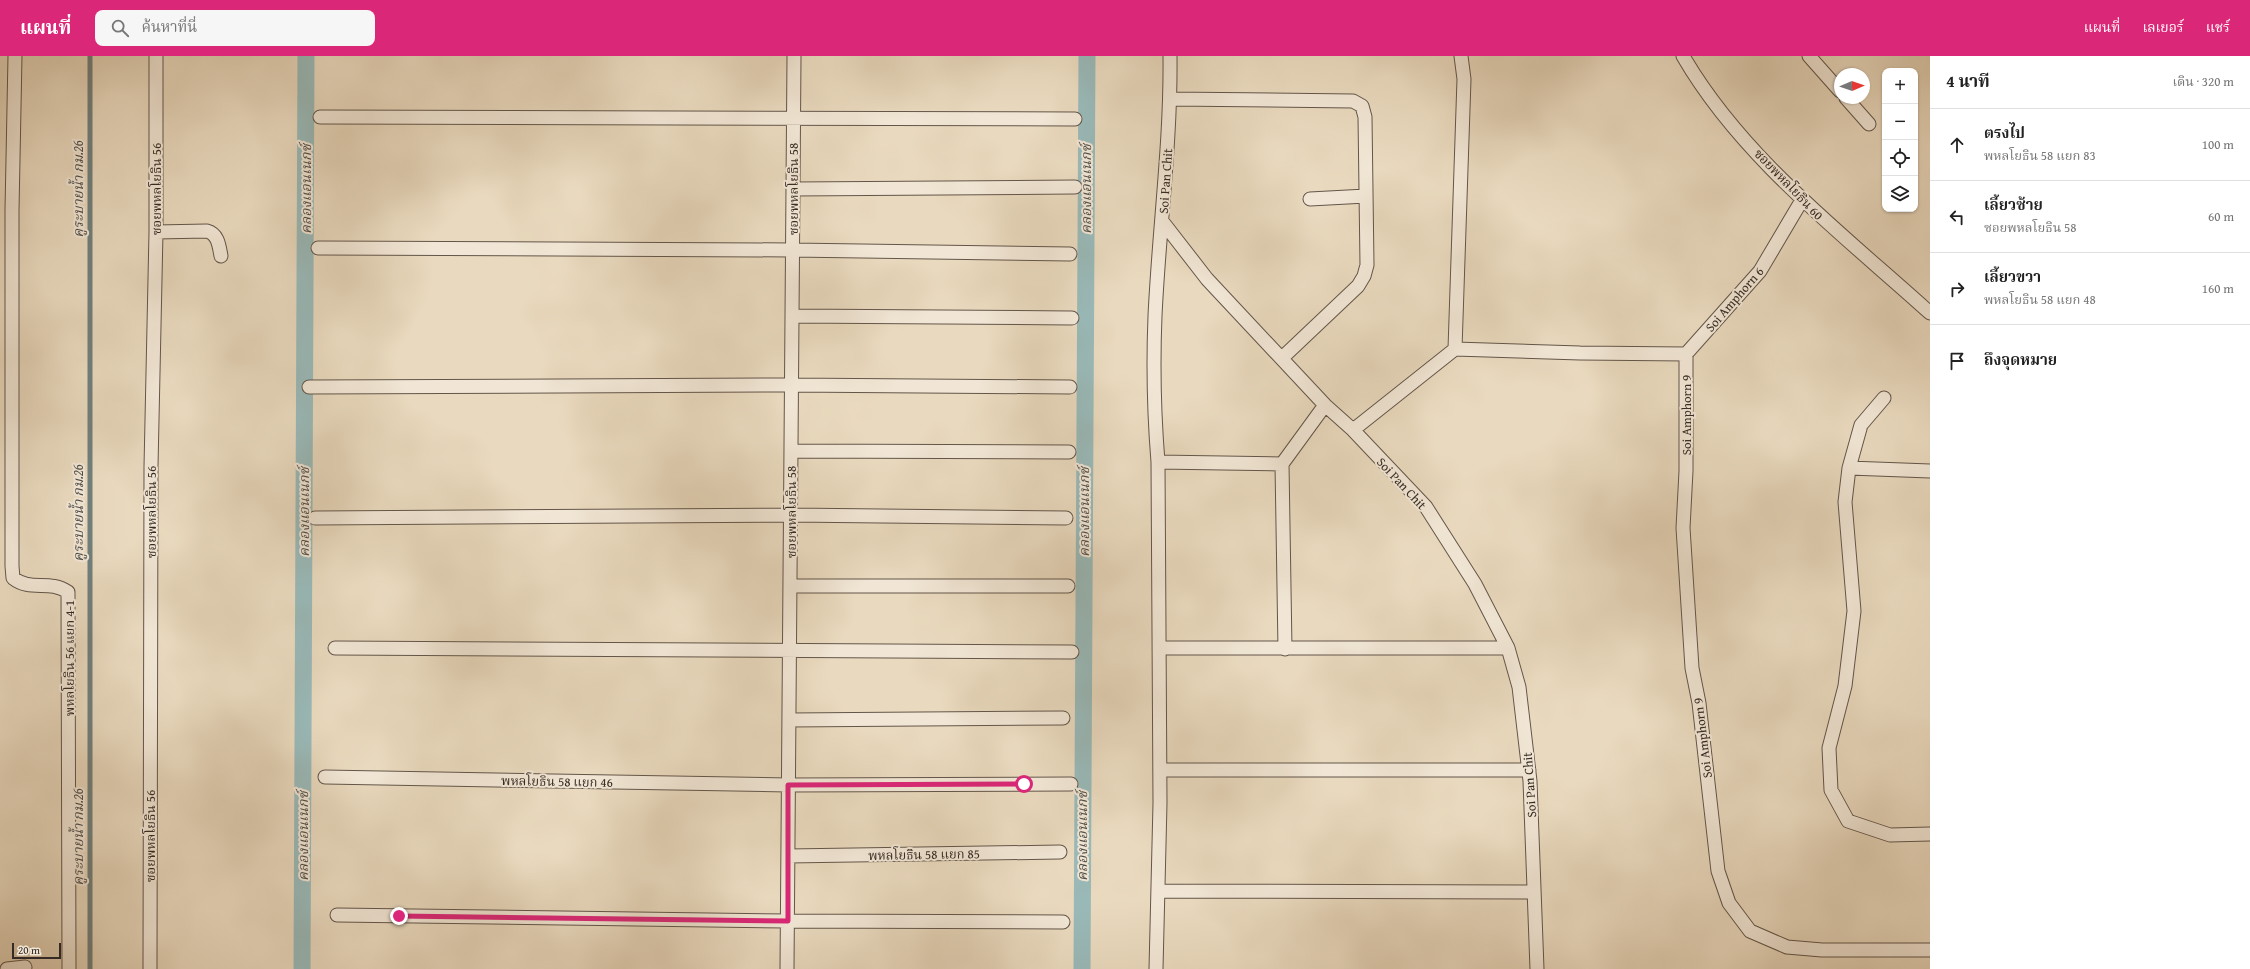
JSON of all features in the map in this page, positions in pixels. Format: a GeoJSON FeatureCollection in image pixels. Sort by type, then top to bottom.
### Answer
{"type":"FeatureCollection","features":[{"type":"Feature","properties":{"kind":"street","name":"พหลโยธิน 56 แยก 4-1"},"geometry":{"type":"LineString","coordinates":[[15,56],[12,210],[12,566],[13,578],[21,584],[59,586],[68,592],[69,969]]}},
{"type":"Feature","properties":{"kind":"street","name":"ซอยพหลโยธิน 56"},"geometry":{"type":"LineString","coordinates":[[150,969],[151,467],[156,232],[156,56]]}},
{"type":"Feature","properties":{"kind":"street","name":"ซอยพหลโยธิน 58"},"geometry":{"type":"LineString","coordinates":[[787,969],[794,56]]}},
{"type":"Feature","properties":{"kind":"street","name":"Soi Pan Chit"},"geometry":{"type":"LineString","coordinates":[[1170,56],[1170,99],[1162,222],[1207,279],[1325,404],[1353,430],[1426,507],[1475,584],[1508,648],[1519,687],[1529,770],[1538,969]]}},
{"type":"Feature","properties":{"kind":"street"},"geometry":{"type":"LineString","coordinates":[[1455,349],[1464,79],[1461,56]]}},
{"type":"Feature","properties":{"kind":"street","name":"ซอยพหลโยธิน 60"},"geometry":{"type":"LineString","coordinates":[[1683,56],[1732,124],[1802,200],[1930,313]]}},
{"type":"Feature","properties":{"kind":"street"},"geometry":{"type":"LineString","coordinates":[[1809,56],[1834,84]]}},
{"type":"Feature","properties":{"kind":"street"},"geometry":{"type":"LineString","coordinates":[[1170,99],[1353,101],[1362,106],[1365,117],[1367,265],[1364,276],[1358,286],[1282,358]]}},
{"type":"Feature","properties":{"kind":"street"},"geometry":{"type":"LineString","coordinates":[[1851,104],[1869,124]]}},
{"type":"Feature","properties":{"kind":"street"},"geometry":{"type":"LineString","coordinates":[[320,117],[1075,118]]}},
{"type":"Feature","properties":{"kind":"street"},"geometry":{"type":"LineString","coordinates":[[793,189],[1075,187]]}},
{"type":"Feature","properties":{"kind":"street"},"geometry":{"type":"LineString","coordinates":[[1310,199],[1366,196]]}},
{"type":"Feature","properties":{"kind":"street","name":"Soi Amphorn 6"},"geometry":{"type":"LineString","coordinates":[[1686,354],[1760,271],[1802,200]]}},
{"type":"Feature","properties":{"kind":"street"},"geometry":{"type":"LineString","coordinates":[[1156,969],[1160,770],[1158,462],[1154,406],[1155,316],[1162,222]]}},
{"type":"Feature","properties":{"kind":"street"},"geometry":{"type":"LineString","coordinates":[[156,232],[213,232],[217,238],[221,256]]}},
{"type":"Feature","properties":{"kind":"street"},"geometry":{"type":"LineString","coordinates":[[318,248],[792,250],[1070,254]]}},
{"type":"Feature","properties":{"kind":"street"},"geometry":{"type":"LineString","coordinates":[[792,316],[1072,318]]}},
{"type":"Feature","properties":{"kind":"street"},"geometry":{"type":"LineString","coordinates":[[1353,430],[1455,349],[1580,353],[1644,352],[1686,354]]}},
{"type":"Feature","properties":{"kind":"street","name":"Soi Amphorn 9"},"geometry":{"type":"LineString","coordinates":[[1686,354],[1686,470],[1683,528],[1692,668],[1699,702],[1718,871],[1729,903],[1750,931],[1787,947],[1822,950],[1930,950]]}},
{"type":"Feature","properties":{"kind":"street"},"geometry":{"type":"LineString","coordinates":[[309,386],[791,385],[1070,387]]}},
{"type":"Feature","properties":{"kind":"street"},"geometry":{"type":"LineString","coordinates":[[1884,398],[1861,425],[1849,468],[1845,502],[1854,611],[1845,686],[1829,748],[1831,790],[1848,821],[1890,835],[1930,834]]}},
{"type":"Feature","properties":{"kind":"street"},"geometry":{"type":"LineString","coordinates":[[1285,649],[1282,464],[1325,404]]}},
{"type":"Feature","properties":{"kind":"street"},"geometry":{"type":"LineString","coordinates":[[791,451],[1069,452]]}},
{"type":"Feature","properties":{"kind":"street"},"geometry":{"type":"LineString","coordinates":[[1158,462],[1282,464]]}},
{"type":"Feature","properties":{"kind":"street"},"geometry":{"type":"LineString","coordinates":[[1849,468],[1930,471]]}},
{"type":"Feature","properties":{"kind":"street"},"geometry":{"type":"LineString","coordinates":[[315,518],[790,515],[1066,518]]}},
{"type":"Feature","properties":{"kind":"street"},"geometry":{"type":"LineString","coordinates":[[790,586],[1068,586]]}},
{"type":"Feature","properties":{"kind":"street"},"geometry":{"type":"LineString","coordinates":[[335,648],[1072,652]]}},
{"type":"Feature","properties":{"kind":"street"},"geometry":{"type":"LineString","coordinates":[[1159,648],[1508,648]]}},
{"type":"Feature","properties":{"kind":"street"},"geometry":{"type":"LineString","coordinates":[[789,720],[1063,718]]}},
{"type":"Feature","properties":{"kind":"street"},"geometry":{"type":"LineString","coordinates":[[1160,770],[1529,770]]}},
{"type":"Feature","properties":{"kind":"street","name":"พหลโยธิน 58 แยก 46"},"geometry":{"type":"LineString","coordinates":[[325,777],[788,785],[1071,784]]}},
{"type":"Feature","properties":{"kind":"street","name":"พหลโยธิน 58 แยก 85"},"geometry":{"type":"LineString","coordinates":[[788,856],[1060,852]]}},
{"type":"Feature","properties":{"kind":"street"},"geometry":{"type":"LineString","coordinates":[[1158,891],[1534,892]]}},
{"type":"Feature","properties":{"kind":"street"},"geometry":{"type":"LineString","coordinates":[[337,915],[788,921],[1063,922]]}},
{"type":"Feature","properties":{"kind":"street"},"geometry":{"type":"LineString","coordinates":[[7,969],[25,967]]}},
{"type":"Feature","properties":{"kind":"waterway","name":"คูระบายน้ำ กม.26"},"geometry":{"type":"LineString","coordinates":[[90,56],[90,969]]}},
{"type":"Feature","properties":{"kind":"waterway","name":"คลองแอนเนกซ์"},"geometry":{"type":"LineString","coordinates":[[302,969],[306,56]]}},
{"type":"Feature","properties":{"kind":"waterway","name":"คลองแอนเนกซ์"},"geometry":{"type":"LineString","coordinates":[[1082,969],[1087,56]]}},
{"type":"Feature","properties":{"kind":"route"},"geometry":{"type":"LineString","coordinates":[[399,916],[788,921],[788,785],[1024,784]]}}]}
